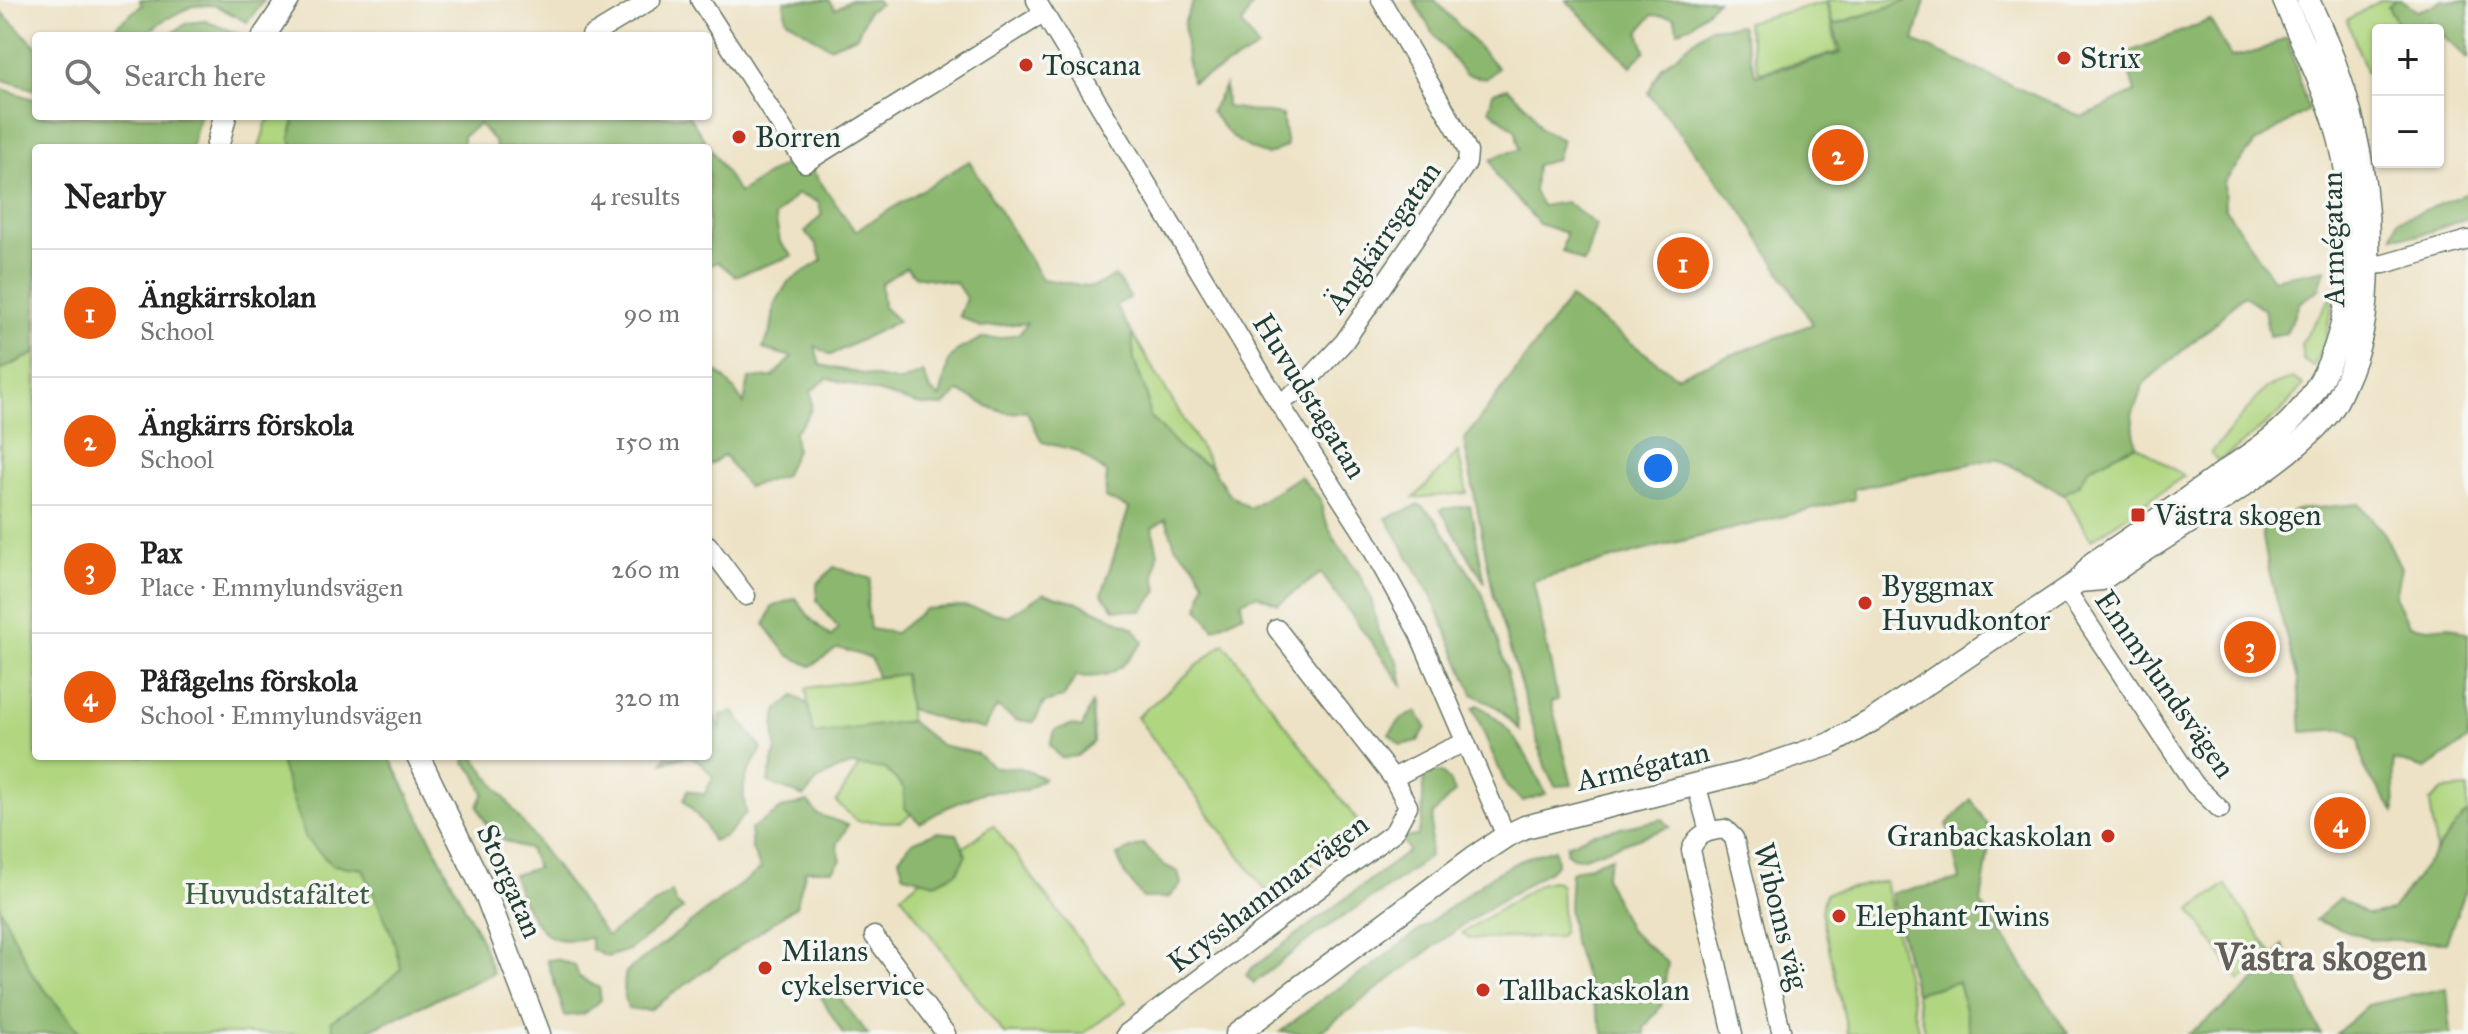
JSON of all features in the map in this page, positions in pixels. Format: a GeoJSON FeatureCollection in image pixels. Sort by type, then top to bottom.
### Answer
{"type":"FeatureCollection","features":[{"type":"Feature","properties":{"kind":"street"},"geometry":{"type":"LineString","coordinates":[[267,32],[288,0]]}},
{"type":"Feature","properties":{"kind":"street"},"geometry":{"type":"LineString","coordinates":[[598,32],[651,0]]}},
{"type":"Feature","properties":{"kind":"street"},"geometry":{"type":"LineString","coordinates":[[700,0],[805,163],[1040,6]]}},
{"type":"Feature","properties":{"kind":"street","name":"Ängkärrsgatan"},"geometry":{"type":"LineString","coordinates":[[1279,403],[1298,391],[1344,342],[1467,163],[1468,152],[1461,137],[1381,0]]}},
{"type":"Feature","properties":{"kind":"street","name":"Armégatan"},"geometry":{"type":"LineString","coordinates":[[1237,1034],[1506,836],[1563,816],[1750,771],[1830,744],[1873,720],[2073,586],[2102,579],[2221,501],[2300,444],[2327,417],[2344,386],[2357,353],[2367,312],[2359,266],[2361,151],[2336,93],[2284,0]]}},
{"type":"Feature","properties":{"kind":"street","name":"Armégatan"},"geometry":{"type":"LineString","coordinates":[[2308,0],[2336,93]]}},
{"type":"Feature","properties":{"kind":"street","name":"Huvudstagatan"},"geometry":{"type":"LineString","coordinates":[[1040,6],[1279,403],[1362,531],[1419,634],[1506,836]]}},
{"type":"Feature","properties":{"kind":"street"},"geometry":{"type":"LineString","coordinates":[[218,144],[224,120]]}},
{"type":"Feature","properties":{"kind":"street"},"geometry":{"type":"LineString","coordinates":[[2359,266],[2384,264],[2468,240]]}},
{"type":"Feature","properties":{"kind":"street"},"geometry":{"type":"LineString","coordinates":[[712,550],[746,596]]}},
{"type":"Feature","properties":{"kind":"street","name":"Emmylundsvägen"},"geometry":{"type":"LineString","coordinates":[[2073,586],[2195,785],[2220,809]]}},
{"type":"Feature","properties":{"kind":"street","name":"Krysshammarvägen"},"geometry":{"type":"LineString","coordinates":[[1126,1034],[1394,832],[1408,806],[1393,778],[1277,629]]}},
{"type":"Feature","properties":{"kind":"street"},"geometry":{"type":"LineString","coordinates":[[1393,778],[1465,743]]}},
{"type":"Feature","properties":{"kind":"street","name":"Storgatan"},"geometry":{"type":"LineString","coordinates":[[421,760],[487,897],[539,1034]]}},
{"type":"Feature","properties":{"kind":"street","name":"Wiboms väg"},"geometry":{"type":"LineString","coordinates":[[1696,784],[1709,831]]}},
{"type":"Feature","properties":{"kind":"street","name":"Wiboms väg"},"geometry":{"type":"LineString","coordinates":[[1733,1034],[1691,850],[1695,839],[1709,831],[1725,829],[1734,838],[1782,1034]]}},
{"type":"Feature","properties":{"kind":"street"},"geometry":{"type":"LineString","coordinates":[[874,936],[946,1034]]}},
{"type":"Feature","properties":{"kind":"green space"},"geometry":{"type":"Polygon","coordinates":[[[139,0],[264,0],[247,22],[214,5],[192,6],[148,32],[115,32],[117,25],[142,5],[139,0]]]}},
{"type":"Feature","properties":{"kind":"green space"},"geometry":{"type":"Polygon","coordinates":[[[829,0],[835,9],[850,0],[877,0],[880,4],[868,11],[857,36],[829,47],[786,19],[784,1],[829,0]]]}},
{"type":"Feature","properties":{"kind":"green space"},"geometry":{"type":"Polygon","coordinates":[[[1194,0],[1255,0],[1242,24],[1258,48],[1192,82],[1184,23],[1194,0]]]}},
{"type":"Feature","properties":{"kind":"green space"},"geometry":{"type":"Polygon","coordinates":[[[1413,0],[1435,0],[1498,68],[1486,79],[1465,74],[1434,35],[1413,0]]]}},
{"type":"Feature","properties":{"kind":"green space"},"geometry":{"type":"Polygon","coordinates":[[[1566,0],[1717,0],[1692,25],[1678,31],[1674,17],[1652,15],[1639,32],[1645,51],[1631,66],[1566,0]]]}},
{"type":"Feature","properties":{"kind":"green space"},"geometry":{"type":"Polygon","coordinates":[[[1827,0],[1910,0],[1833,25],[1827,0]]]}},
{"type":"Feature","properties":{"kind":"green space"},"geometry":{"type":"Polygon","coordinates":[[[1910,0],[1925,0],[1914,41],[2082,117],[2135,92],[2124,54],[2210,20],[2231,57],[2259,51],[2287,37],[2308,110],[2255,143],[2224,182],[2225,208],[2273,279],[2325,269],[2319,289],[2300,302],[2286,333],[2269,336],[2264,309],[2243,295],[2214,324],[2144,383],[2132,415],[2136,445],[2089,468],[2078,485],[2064,494],[1997,458],[1853,489],[1855,499],[1533,581],[1558,700],[1551,701],[1572,785],[1555,786],[1546,769],[1494,597],[1464,440],[1570,298],[1676,376],[1813,324],[1742,211],[1648,93],[1662,67],[1709,28],[1741,25],[1756,75],[1841,53],[1833,25],[1910,0]]]}},
{"type":"Feature","properties":{"kind":"green space"},"geometry":{"type":"Polygon","coordinates":[[[2382,0],[2396,0],[2388,7],[2398,24],[2372,24],[2372,69],[2367,73],[2347,20],[2382,0]]]}},
{"type":"Feature","properties":{"kind":"green space"},"geometry":{"type":"Polygon","coordinates":[[[2401,0],[2417,11],[2441,0],[2468,0],[2468,59],[2444,36],[2444,24],[2398,24],[2388,6],[2401,0]]]}},
{"type":"Feature","properties":{"kind":"green space"},"geometry":{"type":"Polygon","coordinates":[[[1826,2],[1838,52],[1759,72],[1746,22],[1826,2]]]}},
{"type":"Feature","properties":{"kind":"green space"},"geometry":{"type":"Polygon","coordinates":[[[0,11],[32,42],[32,89],[0,79],[0,11]]]}},
{"type":"Feature","properties":{"kind":"green space"},"geometry":{"type":"Polygon","coordinates":[[[205,21],[233,32],[174,32],[187,23],[205,21]]]}},
{"type":"Feature","properties":{"kind":"green space"},"geometry":{"type":"Polygon","coordinates":[[[1225,86],[1226,107],[1282,115],[1287,146],[1268,155],[1249,148],[1229,134],[1211,111],[1225,86]]]}},
{"type":"Feature","properties":{"kind":"green space"},"geometry":{"type":"Polygon","coordinates":[[[0,88],[32,99],[32,120],[199,120],[192,144],[32,144],[32,355],[0,370],[0,88]]]}},
{"type":"Feature","properties":{"kind":"green space"},"geometry":{"type":"Polygon","coordinates":[[[1507,88],[1531,110],[1540,128],[1562,140],[1556,160],[1536,165],[1534,191],[1542,206],[1566,202],[1596,225],[1584,263],[1562,251],[1566,233],[1539,224],[1497,177],[1491,160],[1519,150],[1516,131],[1489,109],[1493,93],[1507,88]]]}},
{"type":"Feature","properties":{"kind":"green space"},"geometry":{"type":"Polygon","coordinates":[[[292,120],[290,139],[293,144],[260,144],[267,121],[292,120]]]}},
{"type":"Feature","properties":{"kind":"green space"},"geometry":{"type":"Polygon","coordinates":[[[292,120],[692,120],[707,144],[495,144],[479,124],[463,136],[463,144],[293,144],[290,139],[292,120]]]}},
{"type":"Feature","properties":{"kind":"green space"},"geometry":{"type":"Polygon","coordinates":[[[712,151],[739,193],[788,162],[801,172],[810,167],[855,231],[969,161],[1042,279],[1093,287],[1115,276],[1130,297],[1115,306],[1132,333],[1134,360],[1147,395],[1149,415],[1184,453],[1212,467],[1228,493],[1249,508],[1300,476],[1320,499],[1324,517],[1335,540],[1357,570],[1371,598],[1378,631],[1398,661],[1403,686],[1321,573],[1278,604],[1257,595],[1241,602],[1243,614],[1214,629],[1199,609],[1204,582],[1195,565],[1175,546],[1166,519],[1152,528],[1158,553],[1155,574],[1158,591],[1142,611],[1114,609],[1102,594],[1129,508],[1105,498],[1107,474],[1078,451],[1042,442],[1026,410],[1005,412],[958,392],[944,406],[921,405],[828,378],[811,391],[811,409],[794,432],[796,450],[784,476],[747,487],[724,455],[712,463],[712,369],[724,378],[744,404],[749,379],[773,377],[792,357],[763,349],[771,330],[775,304],[788,282],[822,260],[816,244],[805,232],[822,214],[818,202],[797,194],[775,216],[780,242],[792,256],[735,276],[718,262],[712,264],[712,151]],[[906,267],[881,284],[883,307],[898,321],[831,355],[815,346],[820,365],[900,382],[923,372],[930,390],[940,397],[949,360],[958,350],[982,338],[1001,338],[1020,333],[1027,323],[980,327],[959,316],[966,298],[956,283],[915,276],[906,267]]]}},
{"type":"Feature","properties":{"kind":"green space"},"geometry":{"type":"Polygon","coordinates":[[[2468,193],[2468,218],[2417,236],[2393,236],[2397,221],[2468,193]]]}},
{"type":"Feature","properties":{"kind":"green space"},"geometry":{"type":"Polygon","coordinates":[[[2335,290],[2324,345],[2313,367],[2303,360],[2301,344],[2335,290]]]}},
{"type":"Feature","properties":{"kind":"green space"},"geometry":{"type":"Polygon","coordinates":[[[1132,333],[1212,467],[1184,453],[1149,415],[1147,395],[1134,360],[1132,333]]]}},
{"type":"Feature","properties":{"kind":"green space","name":"Huvudstafältet"},"geometry":{"type":"Polygon","coordinates":[[[32,355],[32,760],[391,760],[481,940],[493,973],[360,1034],[0,1034],[0,370],[32,355]]]}},
{"type":"Feature","properties":{"kind":"green space"},"geometry":{"type":"Polygon","coordinates":[[[2293,378],[2303,385],[2280,413],[2219,462],[2211,453],[2266,388],[2293,378]]]}},
{"type":"Feature","properties":{"kind":"green space"},"geometry":{"type":"Polygon","coordinates":[[[2136,445],[2184,476],[2091,540],[2064,494],[2078,485],[2089,468],[2136,445]]]}},
{"type":"Feature","properties":{"kind":"green space"},"geometry":{"type":"Polygon","coordinates":[[[1458,452],[1467,493],[1414,498],[1458,452]]]}},
{"type":"Feature","properties":{"kind":"green space"},"geometry":{"type":"Polygon","coordinates":[[[2359,504],[2384,533],[2401,568],[2395,596],[2409,625],[2429,628],[2448,626],[2468,634],[2468,740],[2426,769],[2393,760],[2395,812],[2365,771],[2359,738],[2345,729],[2302,732],[2298,680],[2269,571],[2261,526],[2297,510],[2359,504]]]}},
{"type":"Feature","properties":{"kind":"green space"},"geometry":{"type":"Polygon","coordinates":[[[1420,505],[1435,518],[1483,595],[1507,672],[1520,730],[1498,708],[1473,694],[1431,595],[1386,518],[1420,505]]]}},
{"type":"Feature","properties":{"kind":"green space"},"geometry":{"type":"Polygon","coordinates":[[[1470,506],[1485,583],[1440,509],[1470,506]]]}},
{"type":"Feature","properties":{"kind":"green space"},"geometry":{"type":"Polygon","coordinates":[[[834,567],[871,579],[867,605],[870,629],[895,633],[925,609],[963,606],[1008,616],[1044,593],[1077,602],[1134,628],[1143,642],[1115,671],[1098,676],[1076,676],[1063,698],[1044,703],[1034,722],[1016,720],[997,707],[984,729],[954,723],[909,709],[904,674],[877,677],[871,658],[838,648],[811,666],[788,655],[765,625],[772,607],[796,598],[810,618],[831,637],[838,628],[817,601],[817,584],[834,567]]]}},
{"type":"Feature","properties":{"kind":"green space"},"geometry":{"type":"Polygon","coordinates":[[[1224,643],[1362,827],[1269,895],[1137,717],[1224,643]]]}},
{"type":"Feature","properties":{"kind":"green space"},"geometry":{"type":"Polygon","coordinates":[[[904,674],[910,721],[812,735],[806,688],[904,674]]]}},
{"type":"Feature","properties":{"kind":"green space"},"geometry":{"type":"Polygon","coordinates":[[[794,696],[808,704],[813,734],[910,721],[941,745],[976,753],[994,767],[1020,768],[1044,778],[1026,790],[984,792],[920,823],[905,808],[904,788],[885,769],[852,765],[838,769],[817,781],[804,797],[768,782],[776,749],[774,726],[778,709],[794,696]]]}},
{"type":"Feature","properties":{"kind":"green space"},"geometry":{"type":"Polygon","coordinates":[[[1092,702],[1094,742],[1077,756],[1061,758],[1050,745],[1055,730],[1071,725],[1082,728],[1092,702]]]}},
{"type":"Feature","properties":{"kind":"green space"},"geometry":{"type":"Polygon","coordinates":[[[1478,705],[1511,733],[1546,794],[1523,801],[1507,787],[1473,708],[1478,705]]]}},
{"type":"Feature","properties":{"kind":"green space"},"geometry":{"type":"Polygon","coordinates":[[[734,712],[762,749],[745,780],[746,813],[726,836],[712,841],[705,825],[684,800],[688,790],[704,795],[713,777],[696,760],[712,760],[712,713],[721,730],[721,715],[734,712]]]}},
{"type":"Feature","properties":{"kind":"green space"},"geometry":{"type":"Polygon","coordinates":[[[1417,712],[1426,727],[1418,741],[1401,745],[1389,734],[1402,718],[1417,712]]]}},
{"type":"Feature","properties":{"kind":"green space"},"geometry":{"type":"Polygon","coordinates":[[[279,760],[391,760],[481,940],[493,973],[360,1034],[334,1034],[331,1021],[375,992],[401,969],[392,935],[363,869],[332,865],[306,839],[279,760]]]}},
{"type":"Feature","properties":{"kind":"green space"},"geometry":{"type":"Polygon","coordinates":[[[465,760],[476,760],[607,936],[672,892],[675,902],[683,909],[629,950],[607,957],[591,949],[591,938],[569,940],[547,934],[534,921],[513,875],[537,868],[529,849],[502,839],[491,831],[478,806],[484,793],[475,773],[465,760]]]}},
{"type":"Feature","properties":{"kind":"green space"},"geometry":{"type":"Polygon","coordinates":[[[862,761],[900,762],[932,798],[901,822],[857,821],[836,802],[862,761]]]}},
{"type":"Feature","properties":{"kind":"green space"},"geometry":{"type":"Polygon","coordinates":[[[1441,772],[1455,792],[1433,814],[1429,857],[1315,935],[1254,983],[1246,975],[1252,968],[1409,851],[1400,838],[1417,836],[1422,822],[1424,774],[1441,772]]]}},
{"type":"Feature","properties":{"kind":"green space"},"geometry":{"type":"Polygon","coordinates":[[[2468,788],[2467,828],[2436,850],[2430,802],[2443,790],[2468,788]]]}},
{"type":"Feature","properties":{"kind":"green space"},"geometry":{"type":"Polygon","coordinates":[[[1971,799],[1991,831],[1981,903],[2068,1034],[1971,1034],[1958,982],[1915,993],[1891,893],[1960,880],[1947,824],[1971,799]]]}},
{"type":"Feature","properties":{"kind":"green space"},"geometry":{"type":"Polygon","coordinates":[[[808,802],[817,814],[848,825],[837,845],[841,860],[833,870],[806,870],[796,906],[650,1010],[628,1009],[623,989],[626,972],[761,869],[752,849],[750,830],[783,808],[808,802]]]}},
{"type":"Feature","properties":{"kind":"green space"},"geometry":{"type":"Polygon","coordinates":[[[2468,814],[2468,885],[2446,942],[2370,939],[2315,920],[2340,898],[2368,915],[2391,911],[2463,816],[2468,814]]]}},
{"type":"Feature","properties":{"kind":"green space"},"geometry":{"type":"Polygon","coordinates":[[[1663,819],[1670,827],[1581,858],[1566,852],[1567,845],[1591,834],[1663,819]]]}},
{"type":"Feature","properties":{"kind":"green space"},"geometry":{"type":"Polygon","coordinates":[[[993,825],[1126,1002],[1083,1034],[1004,1034],[901,895],[993,825]]]}},
{"type":"Feature","properties":{"kind":"green space"},"geometry":{"type":"Polygon","coordinates":[[[936,832],[957,834],[966,855],[957,872],[935,883],[904,875],[899,858],[912,842],[936,832]]]}},
{"type":"Feature","properties":{"kind":"green space"},"geometry":{"type":"Polygon","coordinates":[[[1143,844],[1164,865],[1178,872],[1181,884],[1168,898],[1143,898],[1125,875],[1117,855],[1143,844]]]}},
{"type":"Feature","properties":{"kind":"green space"},"geometry":{"type":"Polygon","coordinates":[[[1555,849],[1557,864],[1552,869],[1467,922],[1317,1034],[1280,1032],[1491,876],[1525,858],[1555,849]]]}},
{"type":"Feature","properties":{"kind":"green space"},"geometry":{"type":"Polygon","coordinates":[[[1612,857],[1605,877],[1629,930],[1668,963],[1661,1006],[1644,1028],[1645,1034],[1604,1034],[1573,941],[1569,907],[1571,872],[1612,857]]]}},
{"type":"Feature","properties":{"kind":"green space"},"geometry":{"type":"Polygon","coordinates":[[[1551,881],[1561,886],[1563,932],[1559,937],[1469,939],[1462,933],[1540,884],[1551,881]]]}},
{"type":"Feature","properties":{"kind":"green space"},"geometry":{"type":"Polygon","coordinates":[[[1885,881],[1919,1034],[1848,1034],[1821,911],[1826,893],[1885,881]]]}},
{"type":"Feature","properties":{"kind":"green space"},"geometry":{"type":"Polygon","coordinates":[[[2226,885],[2274,957],[2239,981],[2191,909],[2226,885]]]}},
{"type":"Feature","properties":{"kind":"green space"},"geometry":{"type":"Polygon","coordinates":[[[0,908],[33,975],[81,1034],[0,1034],[0,908]]]}},
{"type":"Feature","properties":{"kind":"green space"},"geometry":{"type":"Polygon","coordinates":[[[2283,945],[2321,1034],[2188,1034],[2252,984],[2283,945]]]}},
{"type":"Feature","properties":{"kind":"green space"},"geometry":{"type":"Polygon","coordinates":[[[557,959],[575,966],[579,977],[599,988],[601,1000],[584,1014],[565,1016],[547,960],[557,959]]]}},
{"type":"Feature","properties":{"kind":"green space"},"geometry":{"type":"Polygon","coordinates":[[[1958,982],[1971,1034],[1925,1034],[1915,993],[1958,982]]]}},
{"type":"Feature","properties":{"kind":"green space"},"geometry":{"type":"Polygon","coordinates":[[[832,988],[868,1034],[843,1034],[817,990],[832,988]]]}},
{"type":"Feature","properties":{"kind":"green space"},"geometry":{"type":"Polygon","coordinates":[[[2447,988],[2451,1034],[2336,1034],[2368,1005],[2447,988]]]}},
{"type":"Feature","properties":{"kind":"place","name":"Strix"},"geometry":{"type":"Point","coordinates":[2064,58]}},
{"type":"Feature","properties":{"kind":"place","name":"Toscana"},"geometry":{"type":"Point","coordinates":[1026,65]}},
{"type":"Feature","properties":{"kind":"place","name":"Borren"},"geometry":{"type":"Point","coordinates":[739,137]}},
{"type":"Feature","properties":{"kind":"place","name":"Ängkärrs förskola"},"geometry":{"type":"Point","coordinates":[1838,155]}},
{"type":"Feature","properties":{"kind":"place","name":"Ängkärrskolan"},"geometry":{"type":"Point","coordinates":[1683,263]}},
{"type":"Feature","properties":{"kind":"place","name":"Västra skogen"},"geometry":{"type":"Point","coordinates":[2138,515]}},
{"type":"Feature","properties":{"kind":"place","name":"Byggmax Huvudkontor"},"geometry":{"type":"Point","coordinates":[1865,603]}},
{"type":"Feature","properties":{"kind":"place","name":"Pax"},"geometry":{"type":"Point","coordinates":[2250,647]}},
{"type":"Feature","properties":{"kind":"place","name":"Påfågelns förskola"},"geometry":{"type":"Point","coordinates":[2340,823]}},
{"type":"Feature","properties":{"kind":"place","name":"Granbackaskolan"},"geometry":{"type":"Point","coordinates":[2108,836]}},
{"type":"Feature","properties":{"kind":"place","name":"Elephant Twins"},"geometry":{"type":"Point","coordinates":[1839,916]}},
{"type":"Feature","properties":{"kind":"place","name":"Milans cykelservice"},"geometry":{"type":"Point","coordinates":[765,968]}},
{"type":"Feature","properties":{"kind":"place","name":"Tallbackaskolan"},"geometry":{"type":"Point","coordinates":[1483,990]}},
{"type":"Feature","properties":{"kind":"district","name":"Västra skogen"},"geometry":{"type":"Point","coordinates":[2321,957]}}]}
